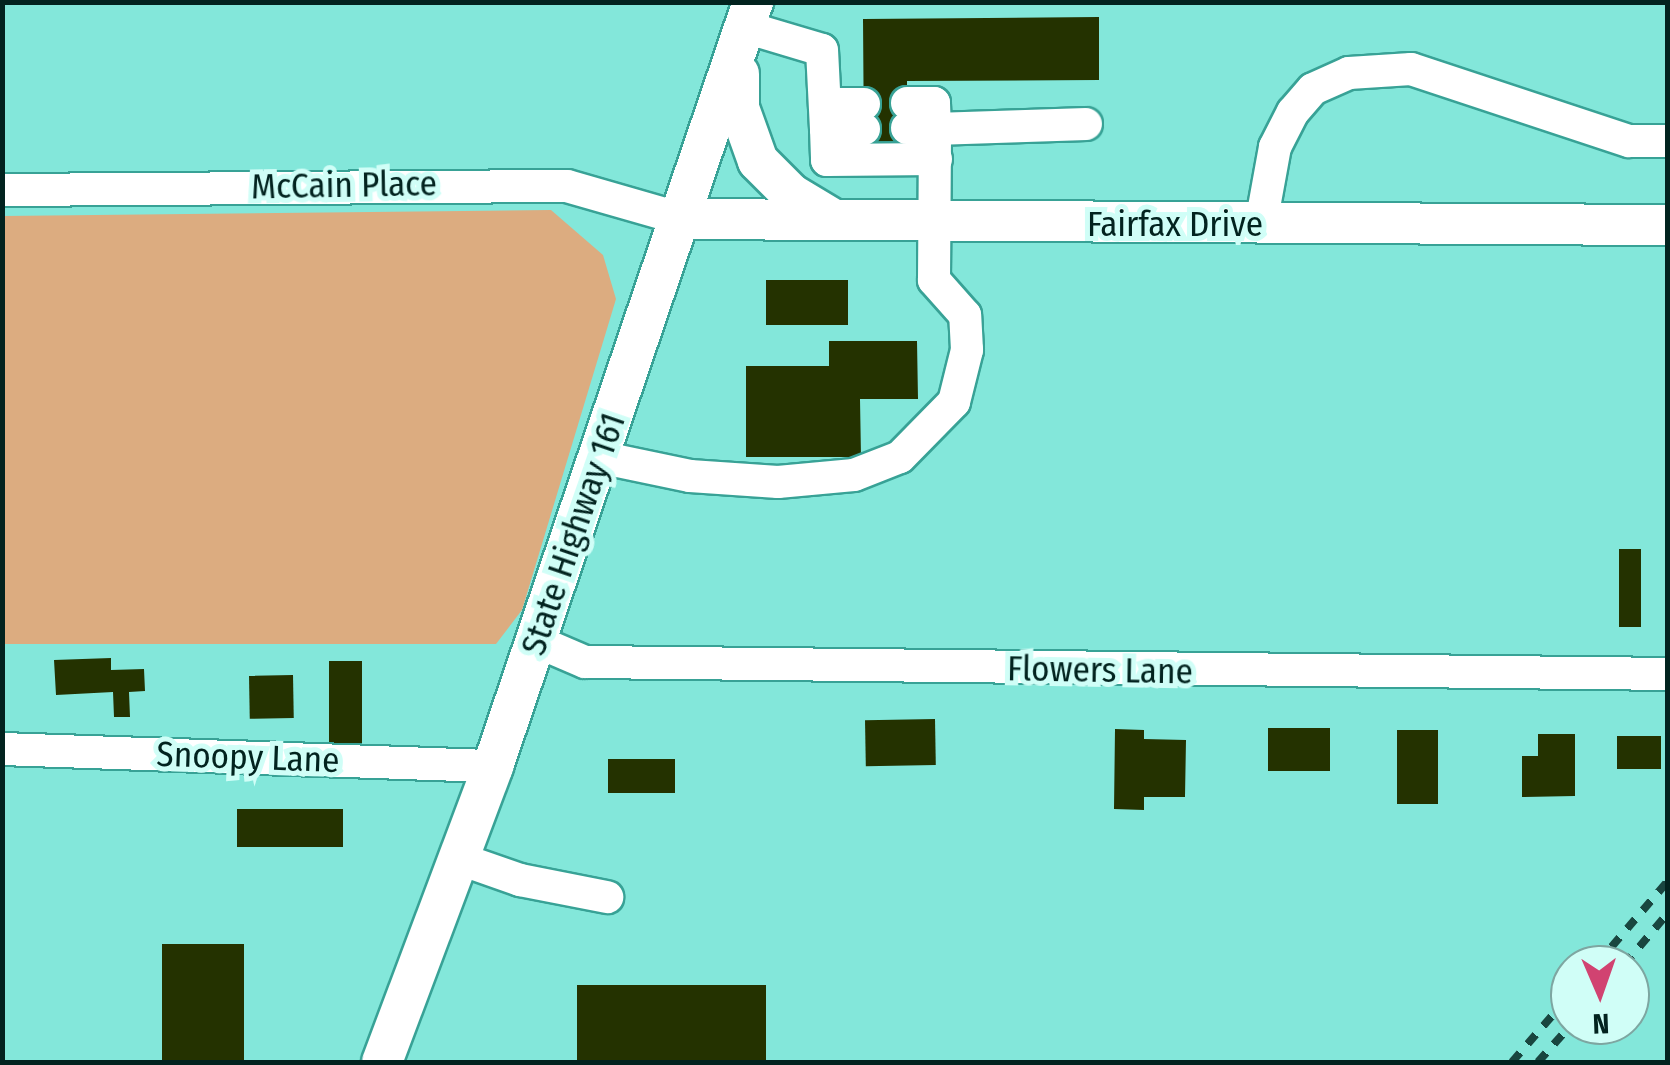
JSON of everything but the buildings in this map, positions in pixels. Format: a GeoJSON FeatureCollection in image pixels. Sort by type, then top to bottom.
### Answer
{"type":"FeatureCollection","features":[{"type":"Feature","properties":{"kind":"main road","name":"State Highway 161"},"geometry":{"type":"LineString","coordinates":[[382,1062],[494,766],[746,25]]}},
{"type":"Feature","properties":{"kind":"main road"},"geometry":{"type":"LineString","coordinates":[[746,25],[738,108],[758,161],[791,194],[836,221]]}},
{"type":"Feature","properties":{"kind":"main road","name":"Fairfax Drive"},"geometry":{"type":"LineString","coordinates":[[682,219],[1668,225]]}},
{"type":"Feature","properties":{"kind":"street"},"geometry":{"type":"LineString","coordinates":[[746,25],[822,50],[827,160],[921,130],[1086,124]]}},
{"type":"Feature","properties":{"kind":"street"},"geometry":{"type":"LineString","coordinates":[[1260,224],[1275,147],[1293,112],[1313,90],[1349,73],[1410,69],[1629,141],[1668,140]]}},
{"type":"Feature","properties":{"kind":"street"},"geometry":{"type":"LineString","coordinates":[[825,116],[864,116]]}},
{"type":"Feature","properties":{"kind":"street"},"geometry":{"type":"LineString","coordinates":[[599,457],[690,476],[778,482],[854,476],[900,457],[954,402],[968,350],[965,315],[934,280],[936,223],[921,130]]}},
{"type":"Feature","properties":{"kind":"street","name":"McCain Place"},"geometry":{"type":"LineString","coordinates":[[2,190],[567,186],[682,219]]}},
{"type":"Feature","properties":{"kind":"street","name":"Flowers Lane"},"geometry":{"type":"LineString","coordinates":[[536,642],[585,662],[1668,674]]}},
{"type":"Feature","properties":{"kind":"street","name":"Snoopy Lane"},"geometry":{"type":"LineString","coordinates":[[2,749],[494,766]]}},
{"type":"Feature","properties":{"kind":"street"},"geometry":{"type":"LineString","coordinates":[[460,858],[520,880],[608,896]]}},
{"type":"Feature","properties":{"kind":"shaded area"},"geometry":{"type":"Polygon","coordinates":[[[551,210],[603,255],[616,299],[522,610],[496,644],[3,644],[3,216],[551,210]]]}},
{"type":"Feature","properties":{"kind":"railway"},"geometry":{"type":"LineString","coordinates":[[1613,945],[1668,881]]}},
{"type":"Feature","properties":{"kind":"railway"},"geometry":{"type":"LineString","coordinates":[[1641,945],[1668,913]]}},
{"type":"Feature","properties":{"kind":"railway"},"geometry":{"type":"LineString","coordinates":[[1512,1062],[1550,1018]]}},
{"type":"Feature","properties":{"kind":"railway"},"geometry":{"type":"LineString","coordinates":[[1538,1062],[1553,1045]]}}]}
